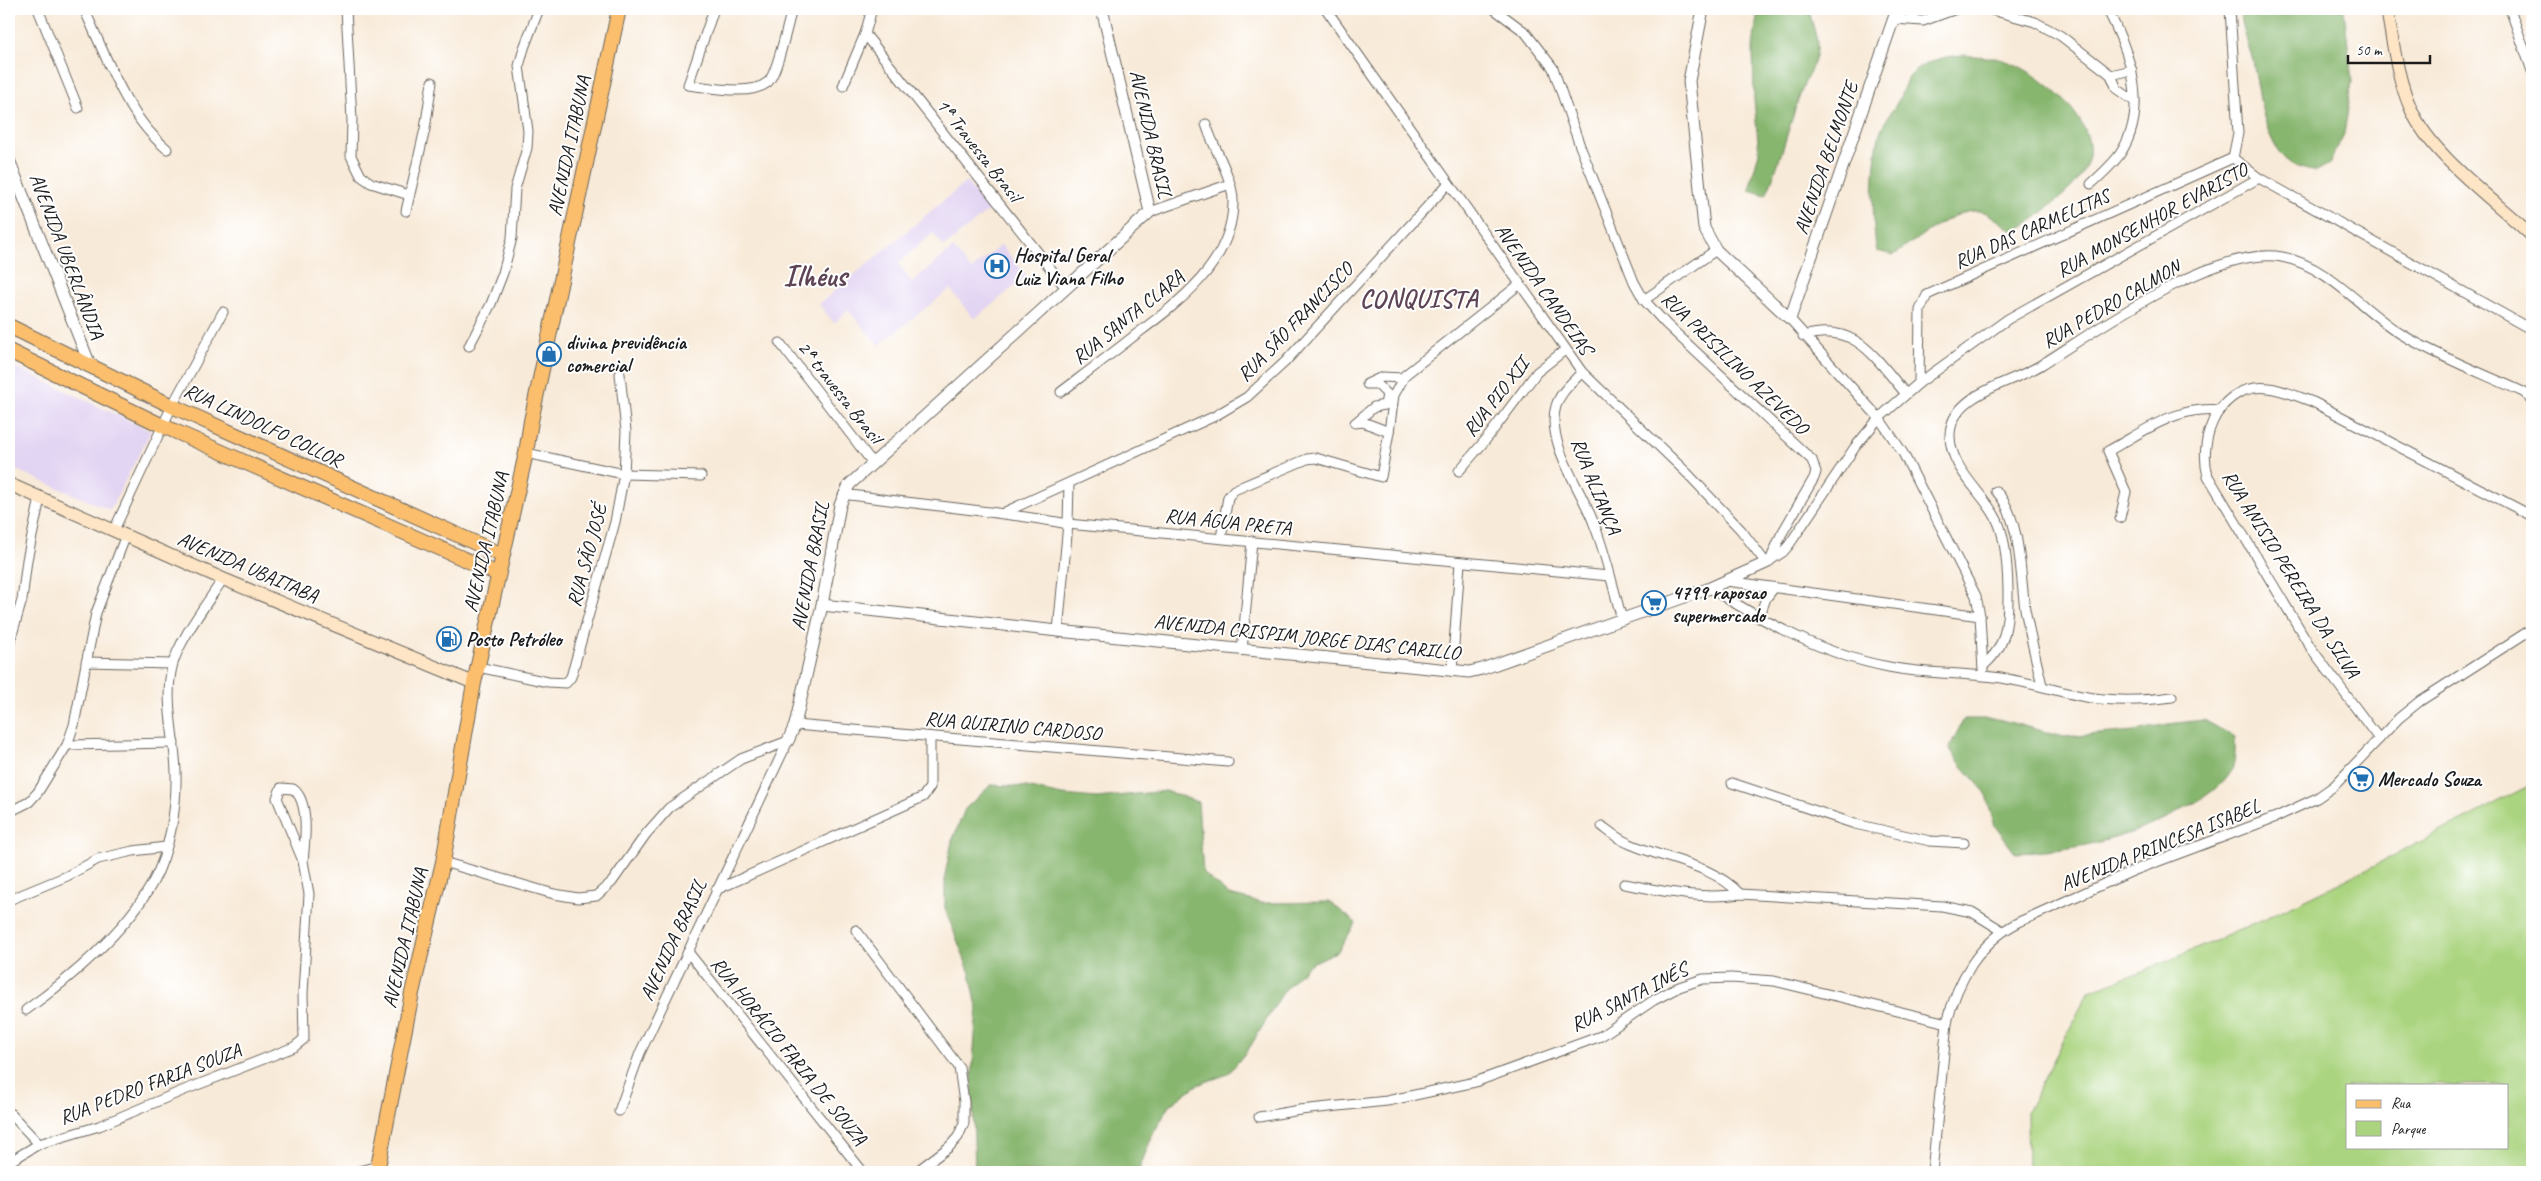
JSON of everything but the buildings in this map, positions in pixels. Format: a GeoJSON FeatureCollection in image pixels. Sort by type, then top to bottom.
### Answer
{"type":"FeatureCollection","features":[{"type":"Feature","properties":{"kind":"main road","name":"AVENIDA ITABUNA"},"geometry":{"type":"LineString","coordinates":[[378,1169],[412,993],[443,862],[474,683],[526,453],[533,412],[619,9]]}},
{"type":"Feature","properties":{"kind":"main road"},"geometry":{"type":"LineString","coordinates":[[2386,9],[2396,60],[2408,101],[2426,136],[2444,156],[2532,236]]}},
{"type":"Feature","properties":{"kind":"main road","name":"RUA LINDOLFO COLLOR"},"geometry":{"type":"LineString","coordinates":[[9,326],[172,406],[502,555]]}},
{"type":"Feature","properties":{"kind":"main road","name":"RUA LINDOLFO COLLOR"},"geometry":{"type":"LineString","coordinates":[[9,351],[163,426],[498,574]]}},
{"type":"Feature","properties":{"kind":"main road","name":"AVENIDA UBAITABA"},"geometry":{"type":"LineString","coordinates":[[9,484],[223,579],[474,683]]}},
{"type":"Feature","properties":{"kind":"street"},"geometry":{"type":"LineString","coordinates":[[38,9],[78,108]]}},
{"type":"Feature","properties":{"kind":"street"},"geometry":{"type":"LineString","coordinates":[[84,9],[126,97],[145,129],[167,149]]}},
{"type":"Feature","properties":{"kind":"street"},"geometry":{"type":"LineString","coordinates":[[346,9],[352,120],[351,156],[361,176],[372,183],[409,195]]}},
{"type":"Feature","properties":{"kind":"street"},"geometry":{"type":"LineString","coordinates":[[469,346],[491,304],[503,273],[512,238],[515,189],[527,148],[528,131],[519,66],[539,9]]}},
{"type":"Feature","properties":{"kind":"street"},"geometry":{"type":"LineString","coordinates":[[714,9],[688,85],[734,90],[746,89],[768,82],[774,70],[792,9]]}},
{"type":"Feature","properties":{"kind":"street"},"geometry":{"type":"LineString","coordinates":[[843,86],[872,9]]}},
{"type":"Feature","properties":{"kind":"street","name":"AVENIDA BRASIL"},"geometry":{"type":"LineString","coordinates":[[619,1111],[640,1053],[795,725],[822,605],[844,494],[857,476],[872,462],[1150,212],[1102,9]]}},
{"type":"Feature","properties":{"kind":"street","name":"AVENIDA CANDEIAS"},"geometry":{"type":"LineString","coordinates":[[1326,9],[1582,372],[1688,474],[1768,562]]}},
{"type":"Feature","properties":{"kind":"street","name":"RUA PRISILINO AZEVEDO"},"geometry":{"type":"LineString","coordinates":[[1494,9],[1525,32],[1553,68],[1580,146],[1634,282],[1644,300],[1666,324],[1809,457],[1815,467],[1814,478],[1781,534],[1768,562]]}},
{"type":"Feature","properties":{"kind":"street"},"geometry":{"type":"LineString","coordinates":[[1702,9],[1689,81],[1701,216],[1706,233],[1716,250],[1790,319],[1803,336],[1879,418],[1903,453],[1976,596],[1980,616],[1983,670]]}},
{"type":"Feature","properties":{"kind":"street"},"geometry":{"type":"LineString","coordinates":[[1896,14],[1923,21],[1956,9]]}},
{"type":"Feature","properties":{"kind":"street"},"geometry":{"type":"LineString","coordinates":[[1988,9],[2035,22],[2061,36],[2111,75],[2121,94],[2134,101]]}},
{"type":"Feature","properties":{"kind":"street"},"geometry":{"type":"LineString","coordinates":[[2091,184],[2120,154],[2130,134],[2134,116],[2132,70],[2121,36],[2107,9]]}},
{"type":"Feature","properties":{"kind":"street"},"geometry":{"type":"LineString","coordinates":[[2230,9],[2238,133],[2233,158],[2259,178]]}},
{"type":"Feature","properties":{"kind":"street"},"geometry":{"type":"LineString","coordinates":[[2510,9],[2532,71]]}},
{"type":"Feature","properties":{"kind":"street","name":"AVENIDA BELMONTE"},"geometry":{"type":"LineString","coordinates":[[1790,319],[1896,14]]}},
{"type":"Feature","properties":{"kind":"street","name":"1ª Travessa Brasil"},"geometry":{"type":"LineString","coordinates":[[864,34],[1066,288]]}},
{"type":"Feature","properties":{"kind":"street"},"geometry":{"type":"LineString","coordinates":[[2111,75],[2132,70]]}},
{"type":"Feature","properties":{"kind":"street"},"geometry":{"type":"LineString","coordinates":[[406,211],[425,129],[432,82]]}},
{"type":"Feature","properties":{"kind":"street","name":"RUA SANTA CLARA"},"geometry":{"type":"LineString","coordinates":[[1061,392],[1181,300],[1199,282],[1214,261],[1230,226],[1234,202],[1230,184],[1206,124]]}},
{"type":"Feature","properties":{"kind":"street","name":"RUA DAS CARMELITAS"},"geometry":{"type":"LineString","coordinates":[[1919,383],[1920,310],[1927,295],[2233,158]]}},
{"type":"Feature","properties":{"kind":"street","name":"AVENIDA UBERLÂNDIA"},"geometry":{"type":"LineString","coordinates":[[9,160],[90,366]]}},
{"type":"Feature","properties":{"kind":"street","name":"RUA MONSENHOR EVARISTO"},"geometry":{"type":"LineString","coordinates":[[1879,418],[1919,383],[2008,319],[2259,178],[2532,330]]}},
{"type":"Feature","properties":{"kind":"street"},"geometry":{"type":"LineString","coordinates":[[1150,212],[1230,184]]}},
{"type":"Feature","properties":{"kind":"street","name":"RUA SÃO FRANCISCO"},"geometry":{"type":"LineString","coordinates":[[1005,512],[1216,416],[1247,397],[1285,362],[1448,184]]}},
{"type":"Feature","properties":{"kind":"street"},"geometry":{"type":"LineString","coordinates":[[1644,300],[1716,250]]}},
{"type":"Feature","properties":{"kind":"street","name":"RUA PEDRO CALMON"},"geometry":{"type":"LineString","coordinates":[[1983,670],[1998,650],[2006,626],[2008,607],[2004,541],[1996,516],[1956,460],[1951,446],[1950,433],[1954,417],[1966,402],[2034,369],[2120,314],[2170,287],[2218,265],[2269,256],[2291,260],[2317,272],[2341,287],[2404,336],[2522,392],[2532,399]]}},
{"type":"Feature","properties":{"kind":"street"},"geometry":{"type":"LineString","coordinates":[[1220,538],[1228,497],[1234,490],[1291,465],[1316,458],[1381,476],[1394,395],[1403,378],[1520,284]]}},
{"type":"Feature","properties":{"kind":"street"},"geometry":{"type":"LineString","coordinates":[[114,530],[172,406],[223,312]]}},
{"type":"Feature","properties":{"kind":"street"},"geometry":{"type":"LineString","coordinates":[[1803,336],[1820,331],[1849,336],[1866,347],[1906,394]]}},
{"type":"Feature","properties":{"kind":"street","name":"2ª travessa Brasil"},"geometry":{"type":"LineString","coordinates":[[780,343],[872,462]]}},
{"type":"Feature","properties":{"kind":"street","name":"RUA PIO XII"},"geometry":{"type":"LineString","coordinates":[[1459,471],[1488,437],[1537,372],[1565,350]]}},
{"type":"Feature","properties":{"kind":"street","name":"RUA ALIANÇA"},"geometry":{"type":"LineString","coordinates":[[1582,372],[1561,396],[1556,406],[1554,428],[1561,452],[1594,522],[1622,619]]}},
{"type":"Feature","properties":{"kind":"street","name":"RUA SÃO JOSÉ"},"geometry":{"type":"LineString","coordinates":[[478,667],[548,682],[566,683],[570,680],[615,522],[624,474],[626,431],[620,374]]}},
{"type":"Feature","properties":{"kind":"street"},"geometry":{"type":"LineString","coordinates":[[1389,432],[1363,422],[1355,423],[1374,407],[1384,405],[1386,394],[1377,384],[1367,384],[1382,377],[1403,378]]}},
{"type":"Feature","properties":{"kind":"street","name":"RUA ANISIO PEREIRA DA SILVA"},"geometry":{"type":"LineString","coordinates":[[2379,739],[2311,648],[2208,476],[2204,460],[2205,443],[2210,426],[2220,410],[2233,398],[2248,391],[2269,388],[2292,395],[2322,407],[2532,516]]}},
{"type":"Feature","properties":{"kind":"street"},"geometry":{"type":"LineString","coordinates":[[2120,518],[2126,492],[2108,451],[2175,414],[2195,409],[2220,410]]}},
{"type":"Feature","properties":{"kind":"street","name":"AVENIDA CRISPIM JORGE DIAS CARILLO"},"geometry":{"type":"LineString","coordinates":[[822,605],[1058,632],[1452,671],[1482,669],[1710,588],[1768,562],[1789,545],[1855,447],[1879,418]]}},
{"type":"Feature","properties":{"kind":"street"},"geometry":{"type":"LineString","coordinates":[[526,453],[624,474],[701,476]]}},
{"type":"Feature","properties":{"kind":"street"},"geometry":{"type":"LineString","coordinates":[[1058,632],[1068,524],[1069,483]]}},
{"type":"Feature","properties":{"kind":"street"},"geometry":{"type":"LineString","coordinates":[[1996,491],[2006,502],[2011,520],[2026,610],[2042,685]]}},
{"type":"Feature","properties":{"kind":"street","name":"RUA ÁGUA PRETA"},"geometry":{"type":"LineString","coordinates":[[844,494],[935,507],[1005,512],[1068,524],[1609,576]]}},
{"type":"Feature","properties":{"kind":"street"},"geometry":{"type":"LineString","coordinates":[[9,645],[22,600],[27,560],[40,498]]}},
{"type":"Feature","properties":{"kind":"street"},"geometry":{"type":"LineString","coordinates":[[9,812],[29,802],[38,792],[67,745],[74,724],[96,613],[126,535]]}},
{"type":"Feature","properties":{"kind":"street"},"geometry":{"type":"LineString","coordinates":[[1242,650],[1252,541]]}},
{"type":"Feature","properties":{"kind":"street"},"geometry":{"type":"LineString","coordinates":[[1452,671],[1460,563]]}},
{"type":"Feature","properties":{"kind":"street"},"geometry":{"type":"LineString","coordinates":[[26,1010],[49,994],[86,961],[127,918],[153,883],[166,847],[176,773],[169,694],[172,664],[182,644],[223,579]]}},
{"type":"Feature","properties":{"kind":"street"},"geometry":{"type":"LineString","coordinates":[[1727,581],[1773,589],[1980,616]]}},
{"type":"Feature","properties":{"kind":"street"},"geometry":{"type":"LineString","coordinates":[[1710,588],[1759,618],[1848,658],[1891,668],[1983,670],[2081,696],[2112,700],[2172,697]]}},
{"type":"Feature","properties":{"kind":"street"},"geometry":{"type":"LineString","coordinates":[[1759,618],[1766,598],[1773,589]]}},
{"type":"Feature","properties":{"kind":"street","name":"AVENIDA PRINCESA ISABEL"},"geometry":{"type":"LineString","coordinates":[[1932,1172],[1947,1023],[1951,1007],[1966,973],[1985,945],[2001,930],[2135,870],[2276,817],[2317,798],[2334,786],[2379,739],[2420,701],[2532,629]]}},
{"type":"Feature","properties":{"kind":"street"},"geometry":{"type":"LineString","coordinates":[[86,662],[172,664]]}},
{"type":"Feature","properties":{"kind":"street","name":"RUA QUIRINO CARDOSO"},"geometry":{"type":"LineString","coordinates":[[795,725],[1228,762]]}},
{"type":"Feature","properties":{"kind":"street"},"geometry":{"type":"LineString","coordinates":[[716,890],[923,797],[930,787],[930,736]]}},
{"type":"Feature","properties":{"kind":"street"},"geometry":{"type":"LineString","coordinates":[[443,862],[554,894],[578,898],[596,896],[612,882],[646,834],[669,808],[741,759],[788,741]]}},
{"type":"Feature","properties":{"kind":"street"},"geometry":{"type":"LineString","coordinates":[[67,745],[174,743]]}},
{"type":"Feature","properties":{"kind":"street"},"geometry":{"type":"LineString","coordinates":[[1732,783],[1855,824],[1930,841],[1964,843]]}},
{"type":"Feature","properties":{"kind":"street"},"geometry":{"type":"LineString","coordinates":[[280,788],[293,789],[302,798],[306,835],[303,861],[277,798],[280,788]]}},
{"type":"Feature","properties":{"kind":"street"},"geometry":{"type":"LineString","coordinates":[[1602,826],[1630,844],[1717,875],[1732,885],[1740,894]]}},
{"type":"Feature","properties":{"kind":"street"},"geometry":{"type":"LineString","coordinates":[[9,900],[67,876],[98,859],[133,851],[166,847]]}},
{"type":"Feature","properties":{"kind":"street","name":"RUA PEDRO FARIA SOUZA"},"geometry":{"type":"LineString","coordinates":[[9,1162],[39,1144],[124,1116],[182,1090],[294,1047],[304,1040],[303,993],[308,894],[303,861]]}},
{"type":"Feature","properties":{"kind":"street"},"geometry":{"type":"LineString","coordinates":[[1624,884],[1692,897],[1716,898],[1740,894],[1942,906],[1972,912],[2001,930]]}},
{"type":"Feature","properties":{"kind":"street"},"geometry":{"type":"LineString","coordinates":[[856,930],[959,1067],[964,1116],[958,1137],[949,1147],[916,1172]]}},
{"type":"Feature","properties":{"kind":"street","name":"RUA HORÁCIO FARIA DE SOUZA"},"geometry":{"type":"LineString","coordinates":[[688,952],[863,1172]]}},
{"type":"Feature","properties":{"kind":"street","name":"RUA SANTA INÊS"},"geometry":{"type":"LineString","coordinates":[[1259,1117],[1300,1110],[1387,1101],[1475,1082],[1600,1036],[1654,1000],[1679,987],[1703,979],[1731,978],[1774,981],[1947,1023]]}},
{"type":"Feature","properties":{"kind":"street"},"geometry":{"type":"LineString","coordinates":[[9,1112],[39,1144]]}},
{"type":"Feature","properties":{"kind":"street"},"geometry":{"type":"LineString","coordinates":[[354,1172],[378,1169]]}},
{"type":"Feature","properties":{"kind":"shaded area","name":"Hospital Geral Luiz Viana Filho"},"geometry":{"type":"Polygon","coordinates":[[[966,182],[989,210],[944,247],[933,233],[898,263],[912,282],[953,248],[971,270],[1001,245],[1027,276],[974,319],[950,289],[879,345],[848,310],[834,323],[819,304],[966,182]]]}},
{"type":"Feature","properties":{"kind":"shaded area"},"geometry":{"type":"Polygon","coordinates":[[[9,364],[151,431],[110,510],[9,467],[9,364]]]}},
{"type":"Feature","properties":{"kind":"green space"},"geometry":{"type":"Polygon","coordinates":[[[1758,9],[1809,9],[1817,45],[1815,58],[1766,195],[1749,190],[1759,152],[1754,100],[1753,47],[1758,9]]]}},
{"type":"Feature","properties":{"kind":"green space"},"geometry":{"type":"Polygon","coordinates":[[[2240,9],[2344,9],[2352,82],[2344,134],[2329,164],[2321,169],[2311,171],[2291,163],[2280,153],[2272,140],[2262,108],[2253,61],[2241,23],[2240,9]]]}},
{"type":"Feature","properties":{"kind":"green space"},"geometry":{"type":"Polygon","coordinates":[[[1965,55],[1989,57],[2017,65],[2033,74],[2064,100],[2076,115],[2085,131],[2089,147],[2084,170],[2072,187],[2061,197],[2033,220],[2013,231],[1984,212],[1973,211],[1949,219],[1894,255],[1877,251],[1874,224],[1874,173],[1878,142],[1885,121],[1898,101],[1907,80],[1915,71],[1939,59],[1965,55]]]}},
{"type":"Feature","properties":{"kind":"green space"},"geometry":{"type":"Polygon","coordinates":[[[1964,719],[1998,719],[2064,737],[2134,731],[2168,724],[2204,720],[2235,737],[2233,768],[2223,781],[2202,798],[2150,826],[2128,834],[2084,845],[2038,852],[2015,853],[1995,826],[1985,792],[1949,748],[1964,719]]]}},
{"type":"Feature","properties":{"kind":"green space"},"geometry":{"type":"Polygon","coordinates":[[[2532,784],[2532,1172],[2028,1172],[2027,1112],[2089,991],[2203,946],[2369,868],[2532,784]]]}},
{"type":"Feature","properties":{"kind":"green space"},"geometry":{"type":"Polygon","coordinates":[[[991,785],[1026,787],[1062,795],[1097,798],[1166,791],[1198,802],[1203,873],[1229,895],[1262,903],[1330,902],[1356,923],[1338,951],[1308,965],[1285,989],[1250,1047],[1228,1074],[1197,1085],[1170,1105],[1153,1134],[1138,1172],[975,1172],[972,1077],[977,1007],[970,973],[945,909],[945,875],[952,841],[965,809],[991,785]]]}},
{"type":"Feature","properties":{"kind":"place","name":"Hospital Geral Luiz Viana Filho"},"geometry":{"type":"Point","coordinates":[997,266]}},
{"type":"Feature","properties":{"kind":"place","name":"divina previdência comercial"},"geometry":{"type":"Point","coordinates":[549,354]}},
{"type":"Feature","properties":{"kind":"place","name":"4799 raposao supermercado"},"geometry":{"type":"Point","coordinates":[1654,603]}},
{"type":"Feature","properties":{"kind":"place","name":"Posto Petróleo"},"geometry":{"type":"Point","coordinates":[449,639]}},
{"type":"Feature","properties":{"kind":"place","name":"Mercado Souza"},"geometry":{"type":"Point","coordinates":[2361,779]}},
{"type":"Feature","properties":{"kind":"district","name":"Ilhéus"},"geometry":{"type":"Point","coordinates":[815,276]}},
{"type":"Feature","properties":{"kind":"district","name":"CONQUISTA"},"geometry":{"type":"Point","coordinates":[1419,299]}}]}
